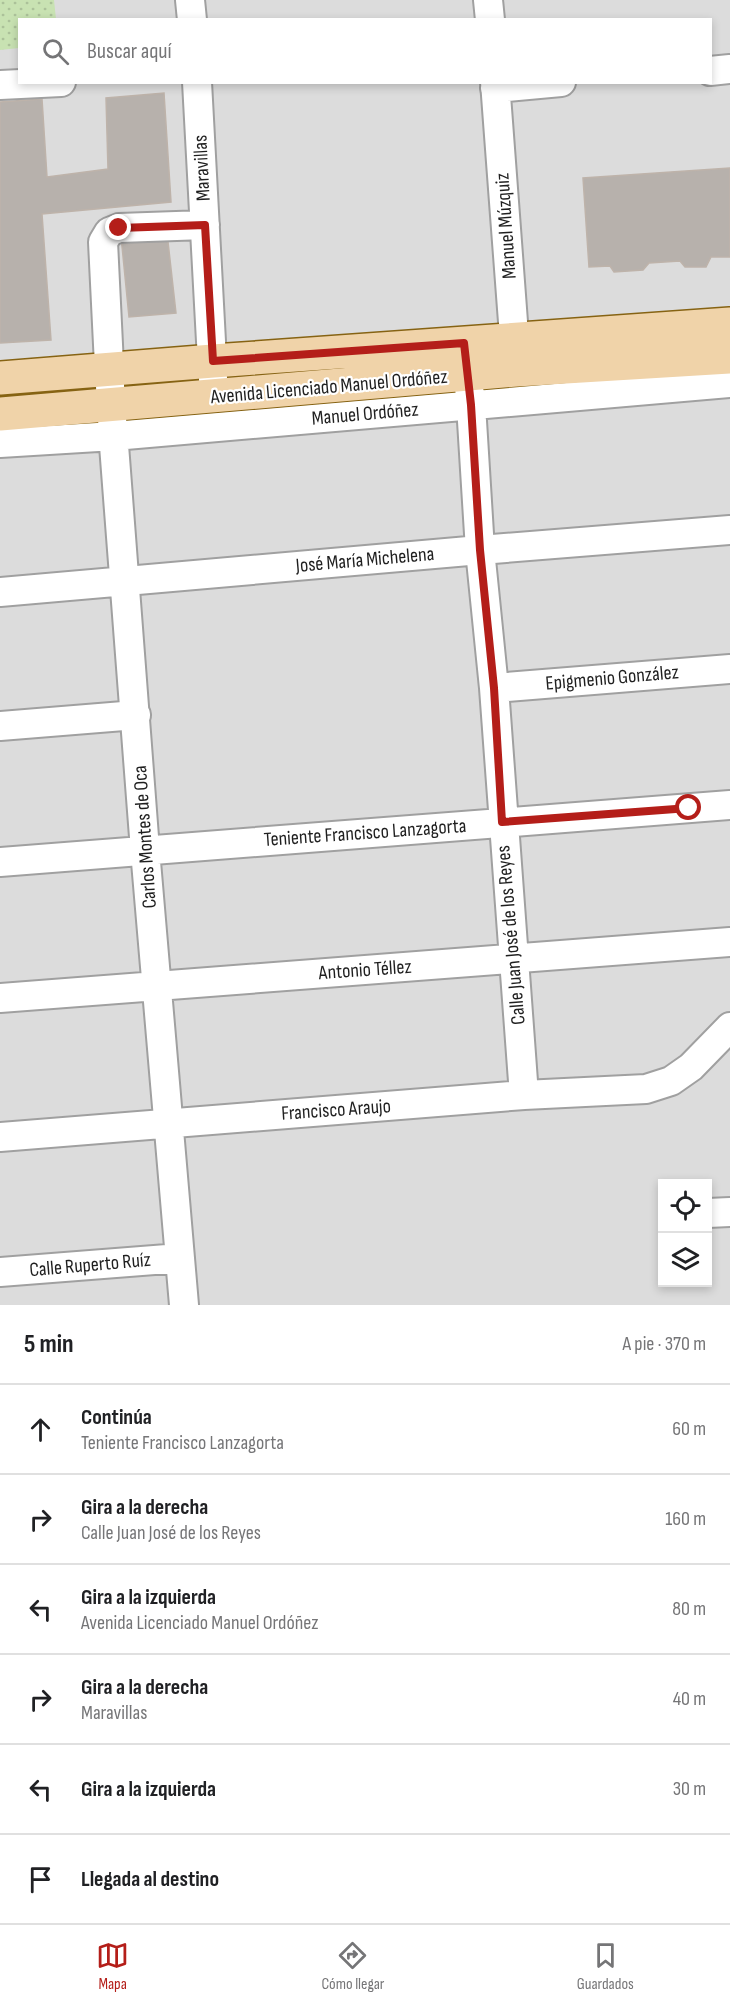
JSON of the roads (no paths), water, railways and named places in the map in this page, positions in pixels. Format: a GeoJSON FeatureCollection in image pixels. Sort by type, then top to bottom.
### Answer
{"type":"FeatureCollection","features":[{"type":"Feature","properties":{"kind":"main road","name":"Avenida Licenciado Manuel Ordóñez"},"geometry":{"type":"LineString","coordinates":[[0,414],[112,421],[214,397],[469,390],[515,355],[730,324]]}},
{"type":"Feature","properties":{"kind":"main road","name":"Avenida Licenciado Manuel Ordóñez"},"geometry":{"type":"LineString","coordinates":[[0,378],[464,343],[515,355],[730,357]]}},
{"type":"Feature","properties":{"kind":"street"},"geometry":{"type":"LineString","coordinates":[[190,0],[192,18]]}},
{"type":"Feature","properties":{"kind":"street"},"geometry":{"type":"LineString","coordinates":[[488,0],[490,18]]}},
{"type":"Feature","properties":{"kind":"street"},"geometry":{"type":"LineString","coordinates":[[712,71],[730,69]]}},
{"type":"Feature","properties":{"kind":"street"},"geometry":{"type":"LineString","coordinates":[[0,85],[21,84]]}},
{"type":"Feature","properties":{"kind":"street","name":"Maravillas"},"geometry":{"type":"LineString","coordinates":[[197,84],[214,397]]}},
{"type":"Feature","properties":{"kind":"street"},"geometry":{"type":"LineString","coordinates":[[495,85],[517,84]]}},
{"type":"Feature","properties":{"kind":"street","name":"Manuel Múzquiz"},"geometry":{"type":"LineString","coordinates":[[495,85],[515,355]]}},
{"type":"Feature","properties":{"kind":"street","name":"Carlos Montes de Oca"},"geometry":{"type":"LineString","coordinates":[[184,1305],[145,850],[112,421],[103,242],[109,232],[119,228],[205,225]]}},
{"type":"Feature","properties":{"kind":"street","name":"Calle Juan José de los Reyes"},"geometry":{"type":"LineString","coordinates":[[464,343],[480,550],[494,688],[502,822],[524,1095]]}},
{"type":"Feature","properties":{"kind":"street","name":"Manuel Ordóñez"},"geometry":{"type":"LineString","coordinates":[[0,443],[112,421],[469,390],[730,383]]}},
{"type":"Feature","properties":{"kind":"street","name":"José María Michelena"},"geometry":{"type":"LineString","coordinates":[[0,592],[730,530]]}},
{"type":"Feature","properties":{"kind":"street","name":"Epigmenio González"},"geometry":{"type":"LineString","coordinates":[[494,688],[730,669]]}},
{"type":"Feature","properties":{"kind":"street"},"geometry":{"type":"LineString","coordinates":[[0,726],[136,715]]}},
{"type":"Feature","properties":{"kind":"street","name":"Teniente Francisco Lanzagorta"},"geometry":{"type":"LineString","coordinates":[[0,862],[730,805]]}},
{"type":"Feature","properties":{"kind":"street","name":"Antonio Téllez"},"geometry":{"type":"LineString","coordinates":[[0,998],[730,942]]}},
{"type":"Feature","properties":{"kind":"street","name":"Francisco Araujo"},"geometry":{"type":"LineString","coordinates":[[0,1137],[524,1095],[646,1089],[671,1081],[691,1067],[730,1027]]}},
{"type":"Feature","properties":{"kind":"street"},"geometry":{"type":"LineString","coordinates":[[712,1213],[730,1212]]}},
{"type":"Feature","properties":{"kind":"street","name":"Calle Ruperto Ruíz"},"geometry":{"type":"LineString","coordinates":[[0,1272],[180,1258]]}}]}
